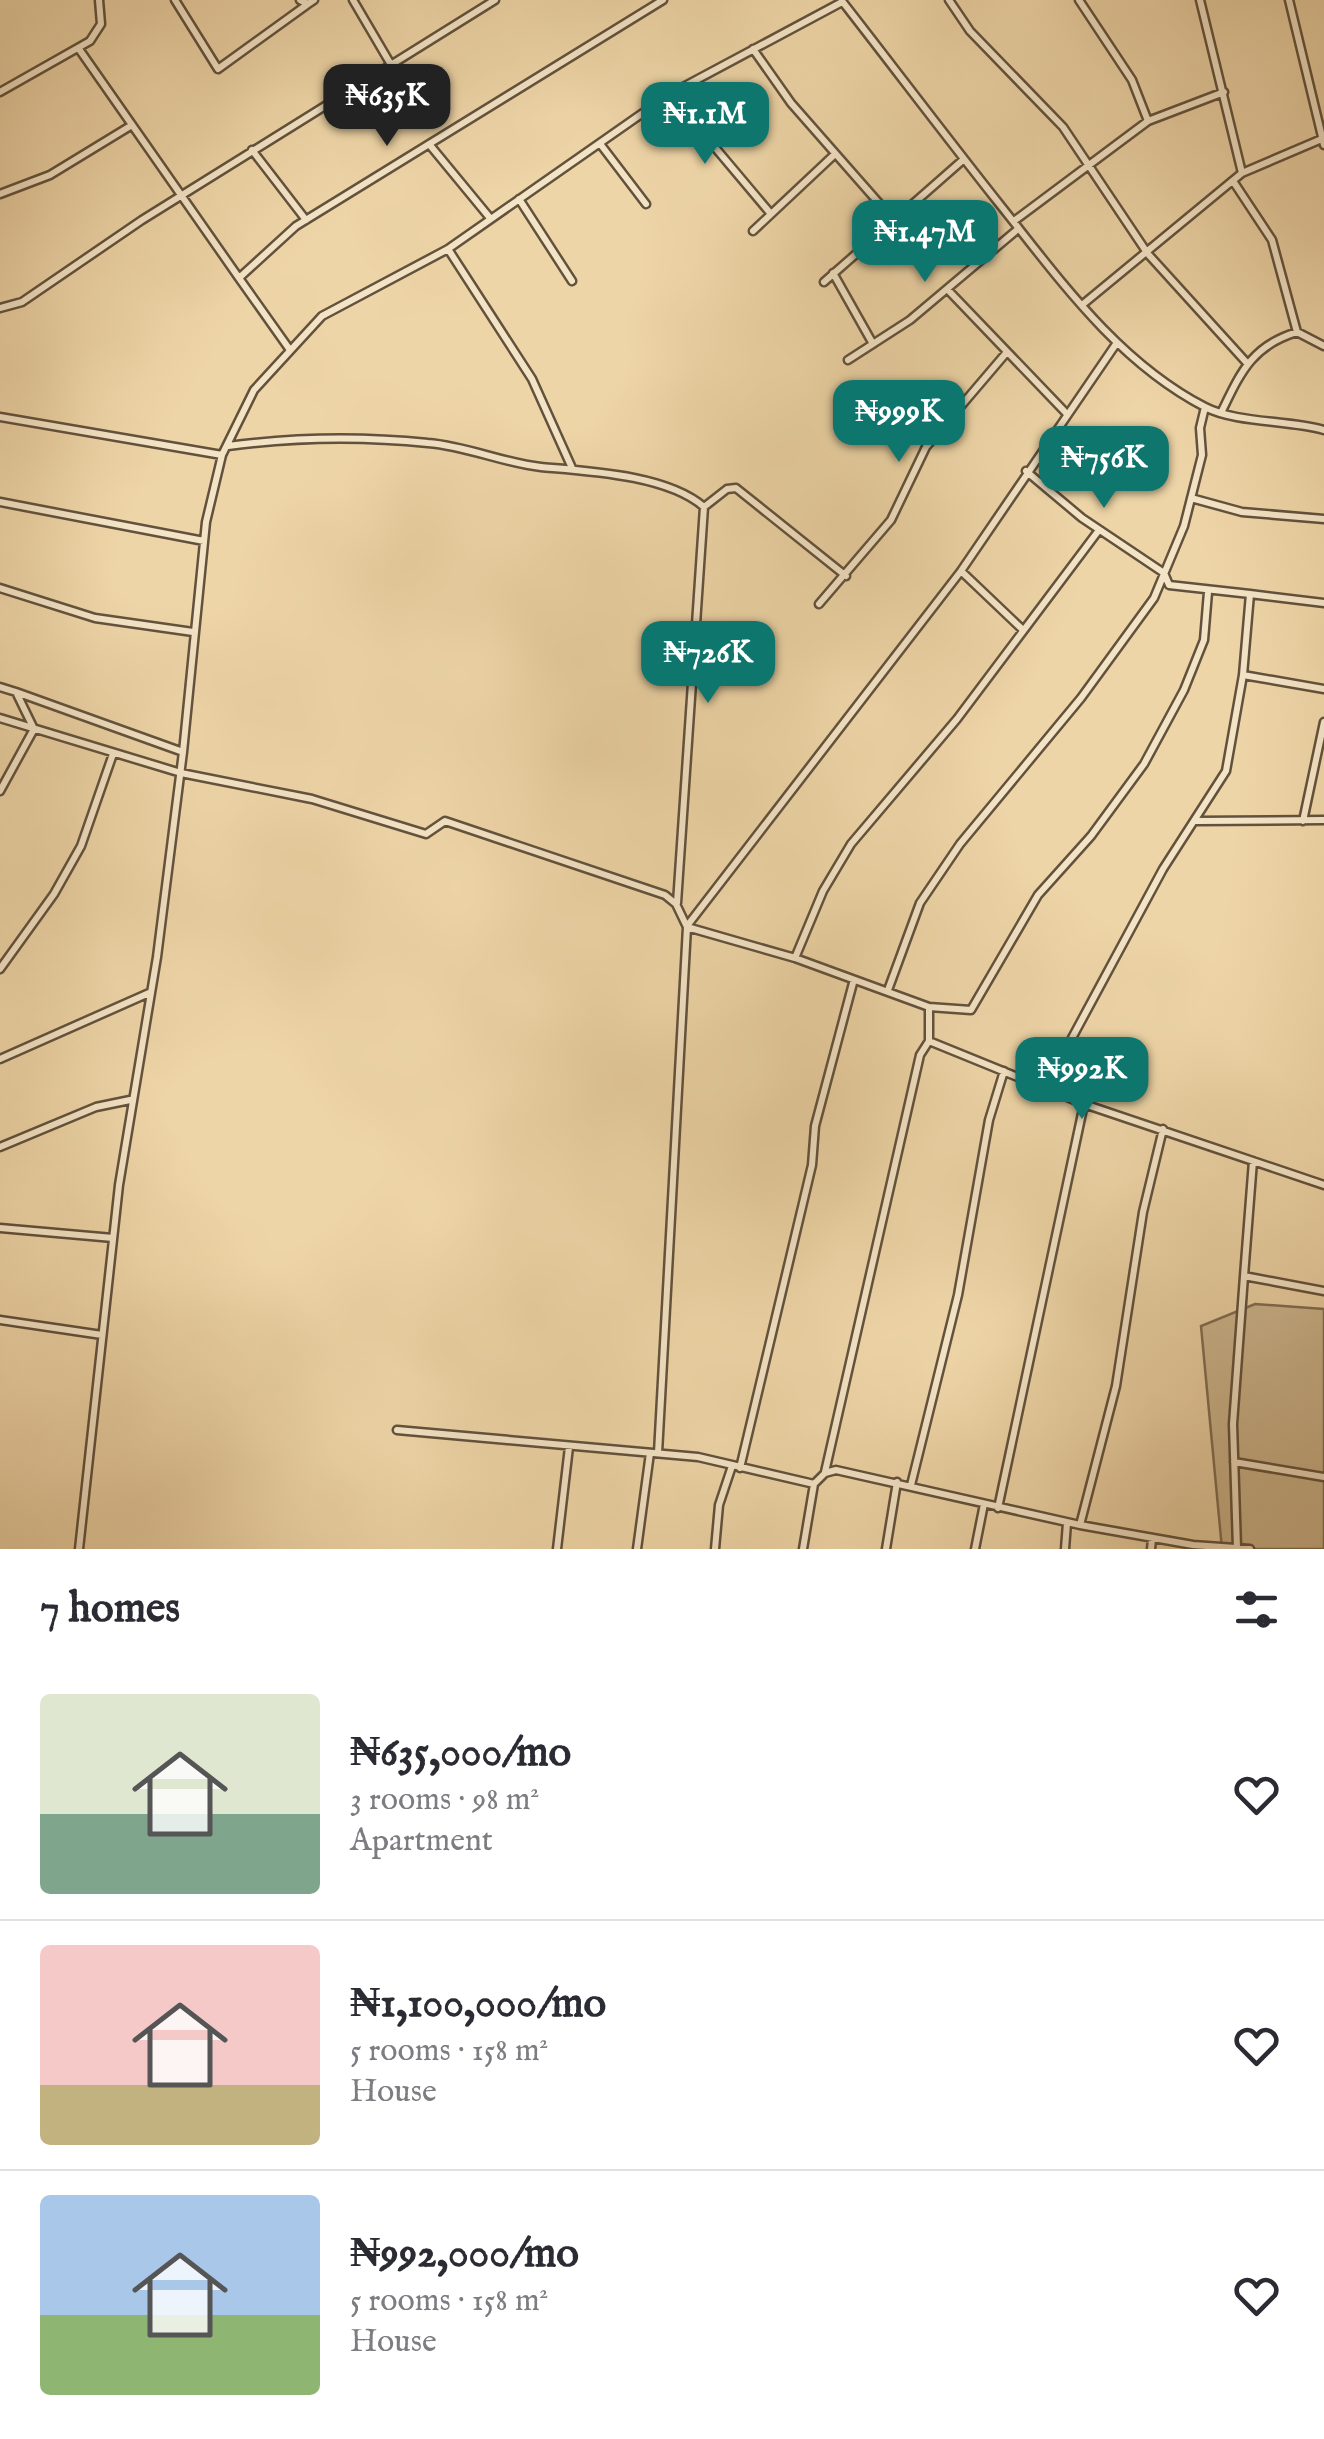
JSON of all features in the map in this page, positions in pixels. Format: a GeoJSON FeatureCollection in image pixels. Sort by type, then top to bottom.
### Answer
{"type":"FeatureCollection","features":[{"type":"Feature","properties":{"kind":"street"},"geometry":{"type":"LineString","coordinates":[[0,92],[80,48],[97,34],[100,0]]}},
{"type":"Feature","properties":{"kind":"street"},"geometry":{"type":"LineString","coordinates":[[175,0],[218,69],[307,1]]}},
{"type":"Feature","properties":{"kind":"street"},"geometry":{"type":"LineString","coordinates":[[353,0],[390,63]]}},
{"type":"Feature","properties":{"kind":"street"},"geometry":{"type":"LineString","coordinates":[[0,308],[22,302],[252,150],[495,0]]}},
{"type":"Feature","properties":{"kind":"street"},"geometry":{"type":"LineString","coordinates":[[239,278],[306,220],[663,0]]}},
{"type":"Feature","properties":{"kind":"street"},"geometry":{"type":"LineString","coordinates":[[949,0],[982,44],[1063,127],[1148,254],[1246,362]]}},
{"type":"Feature","properties":{"kind":"street"},"geometry":{"type":"LineString","coordinates":[[1079,0],[1132,80],[1148,121]]}},
{"type":"Feature","properties":{"kind":"street"},"geometry":{"type":"LineString","coordinates":[[1200,0],[1242,173]]}},
{"type":"Feature","properties":{"kind":"street"},"geometry":{"type":"LineString","coordinates":[[1082,305],[1242,173],[1323,141],[1289,0]]}},
{"type":"Feature","properties":{"kind":"street"},"geometry":{"type":"LineString","coordinates":[[79,1549],[130,1100],[150,992],[184,752],[204,541],[222,455],[254,390],[322,316],[448,248],[670,94],[842,1],[1016,225],[1116,344],[1205,407],[1324,430]]}},
{"type":"Feature","properties":{"kind":"street"},"geometry":{"type":"LineString","coordinates":[[80,48],[290,350]]}},
{"type":"Feature","properties":{"kind":"street"},"geometry":{"type":"LineString","coordinates":[[752,49],[835,154],[892,218]]}},
{"type":"Feature","properties":{"kind":"street"},"geometry":{"type":"LineString","coordinates":[[848,360],[948,290],[1087,165],[1148,121],[1224,92]]}},
{"type":"Feature","properties":{"kind":"street"},"geometry":{"type":"LineString","coordinates":[[670,94],[771,214]]}},
{"type":"Feature","properties":{"kind":"street"},"geometry":{"type":"LineString","coordinates":[[0,194],[50,176],[132,125]]}},
{"type":"Feature","properties":{"kind":"street"},"geometry":{"type":"LineString","coordinates":[[430,144],[490,218]]}},
{"type":"Feature","properties":{"kind":"street"},"geometry":{"type":"LineString","coordinates":[[601,145],[646,204]]}},
{"type":"Feature","properties":{"kind":"street"},"geometry":{"type":"LineString","coordinates":[[252,150],[306,220]]}},
{"type":"Feature","properties":{"kind":"street"},"geometry":{"type":"LineString","coordinates":[[753,231],[835,154]]}},
{"type":"Feature","properties":{"kind":"street"},"geometry":{"type":"LineString","coordinates":[[824,282],[892,218],[964,159]]}},
{"type":"Feature","properties":{"kind":"street"},"geometry":{"type":"LineString","coordinates":[[1233,180],[1272,240],[1297,332],[1324,346]]}},
{"type":"Feature","properties":{"kind":"street"},"geometry":{"type":"LineString","coordinates":[[519,199],[572,282]]}},
{"type":"Feature","properties":{"kind":"street"},"geometry":{"type":"LineString","coordinates":[[448,248],[532,379],[572,468]]}},
{"type":"Feature","properties":{"kind":"street"},"geometry":{"type":"LineString","coordinates":[[833,274],[873,344]]}},
{"type":"Feature","properties":{"kind":"street"},"geometry":{"type":"LineString","coordinates":[[948,290],[1066,413]]}},
{"type":"Feature","properties":{"kind":"street"},"geometry":{"type":"LineString","coordinates":[[1221,413],[1246,362],[1297,332]]}},
{"type":"Feature","properties":{"kind":"street"},"geometry":{"type":"LineString","coordinates":[[687,927],[961,571],[1116,344]]}},
{"type":"Feature","properties":{"kind":"street"},"geometry":{"type":"LineString","coordinates":[[819,604],[891,520],[926,447],[1007,352]]}},
{"type":"Feature","properties":{"kind":"street"},"geometry":{"type":"LineString","coordinates":[[888,990],[920,903],[960,844],[1081,698],[1154,598],[1191,498],[1202,455],[1200,428],[1205,407]]}},
{"type":"Feature","properties":{"kind":"street"},"geometry":{"type":"LineString","coordinates":[[0,417],[222,455]]}},
{"type":"Feature","properties":{"kind":"street"},"geometry":{"type":"LineString","coordinates":[[226,446],[333,437],[428,442],[538,466],[572,468],[692,496],[704,506]]}},
{"type":"Feature","properties":{"kind":"street"},"geometry":{"type":"LineString","coordinates":[[1026,471],[1099,530],[1164,573],[1169,585],[1324,603]]}},
{"type":"Feature","properties":{"kind":"street"},"geometry":{"type":"LineString","coordinates":[[704,506],[736,488],[846,576]]}},
{"type":"Feature","properties":{"kind":"street"},"geometry":{"type":"LineString","coordinates":[[1191,498],[1242,512],[1324,519]]}},
{"type":"Feature","properties":{"kind":"street"},"geometry":{"type":"LineString","coordinates":[[0,502],[204,541]]}},
{"type":"Feature","properties":{"kind":"street"},"geometry":{"type":"LineString","coordinates":[[676,904],[704,506]]}},
{"type":"Feature","properties":{"kind":"street"},"geometry":{"type":"LineString","coordinates":[[795,958],[823,891],[851,844],[956,719],[1099,530]]}},
{"type":"Feature","properties":{"kind":"street"},"geometry":{"type":"LineString","coordinates":[[961,571],[1023,630]]}},
{"type":"Feature","properties":{"kind":"street"},"geometry":{"type":"LineString","coordinates":[[0,588],[95,618],[194,632]]}},
{"type":"Feature","properties":{"kind":"street"},"geometry":{"type":"LineString","coordinates":[[687,927],[795,958],[854,983],[888,990],[928,1007],[971,1010],[1038,894],[1091,836],[1144,764],[1184,690],[1204,640],[1208,592]]}},
{"type":"Feature","properties":{"kind":"street"},"geometry":{"type":"LineString","coordinates":[[1066,1094],[1065,1051],[1163,870],[1226,771],[1250,594]]}},
{"type":"Feature","properties":{"kind":"street"},"geometry":{"type":"LineString","coordinates":[[1242,675],[1324,689]]}},
{"type":"Feature","properties":{"kind":"street"},"geometry":{"type":"LineString","coordinates":[[0,686],[184,752]]}},
{"type":"Feature","properties":{"kind":"street"},"geometry":{"type":"LineString","coordinates":[[16,692],[34,728]]}},
{"type":"Feature","properties":{"kind":"street"},"geometry":{"type":"LineString","coordinates":[[0,718],[114,754],[312,799],[426,834],[445,821],[665,895],[676,904],[687,927],[654,1453],[637,1549]]}},
{"type":"Feature","properties":{"kind":"street"},"geometry":{"type":"LineString","coordinates":[[1303,821],[1324,722]]}},
{"type":"Feature","properties":{"kind":"street"},"geometry":{"type":"LineString","coordinates":[[0,791],[34,728]]}},
{"type":"Feature","properties":{"kind":"street"},"geometry":{"type":"LineString","coordinates":[[0,969],[54,894],[81,846],[114,754]]}},
{"type":"Feature","properties":{"kind":"street"},"geometry":{"type":"LineString","coordinates":[[1195,821],[1324,820]]}},
{"type":"Feature","properties":{"kind":"street"},"geometry":{"type":"LineString","coordinates":[[715,1549],[719,1505],[736,1467],[812,1165],[815,1126],[854,983]]}},
{"type":"Feature","properties":{"kind":"street"},"geometry":{"type":"LineString","coordinates":[[0,1058],[150,992]]}},
{"type":"Feature","properties":{"kind":"street"},"geometry":{"type":"LineString","coordinates":[[803,1549],[814,1484],[825,1472],[920,1055],[929,1041],[928,1007]]}},
{"type":"Feature","properties":{"kind":"street"},"geometry":{"type":"LineString","coordinates":[[929,1041],[1084,1104],[1324,1185]]}},
{"type":"Feature","properties":{"kind":"street"},"geometry":{"type":"LineString","coordinates":[[910,1485],[958,1295],[989,1120],[1004,1071]]}},
{"type":"Feature","properties":{"kind":"street"},"geometry":{"type":"LineString","coordinates":[[0,1147],[96,1107],[130,1100]]}},
{"type":"Feature","properties":{"kind":"street"},"geometry":{"type":"LineString","coordinates":[[998,1508],[1084,1104]]}},
{"type":"Feature","properties":{"kind":"street"},"geometry":{"type":"LineString","coordinates":[[1080,1525],[1116,1386],[1143,1212],[1163,1129]]}},
{"type":"Feature","properties":{"kind":"street"},"geometry":{"type":"LineString","coordinates":[[1237,1548],[1234,1462],[1253,1161]]}},
{"type":"Feature","properties":{"kind":"street"},"geometry":{"type":"LineString","coordinates":[[0,1228],[113,1238]]}},
{"type":"Feature","properties":{"kind":"street"},"geometry":{"type":"LineString","coordinates":[[1244,1276],[1324,1291]]}},
{"type":"Feature","properties":{"kind":"street"},"geometry":{"type":"LineString","coordinates":[[0,1320],[102,1335]]}},
{"type":"Feature","properties":{"kind":"street"},"geometry":{"type":"LineString","coordinates":[[397,1430],[654,1453],[814,1484]]}},
{"type":"Feature","properties":{"kind":"street"},"geometry":{"type":"LineString","coordinates":[[557,1549],[569,1447]]}},
{"type":"Feature","properties":{"kind":"street"},"geometry":{"type":"LineString","coordinates":[[1234,1462],[1324,1477]]}},
{"type":"Feature","properties":{"kind":"street"},"geometry":{"type":"LineString","coordinates":[[825,1472],[836,1470],[897,1482],[998,1508],[1152,1539],[1250,1549]]}},
{"type":"Feature","properties":{"kind":"street"},"geometry":{"type":"LineString","coordinates":[[886,1549],[897,1482]]}},
{"type":"Feature","properties":{"kind":"street"},"geometry":{"type":"LineString","coordinates":[[975,1549],[984,1504]]}},
{"type":"Feature","properties":{"kind":"street"},"geometry":{"type":"LineString","coordinates":[[1065,1549],[1067,1523]]}},
{"type":"Feature","properties":{"kind":"street"},"geometry":{"type":"LineString","coordinates":[[1150,1549],[1152,1539]]}},
{"type":"Feature","properties":{"kind":"shaded area"},"geometry":{"type":"Polygon","coordinates":[[[1255,1304],[1324,1309],[1324,1549],[1222,1549],[1201,1326],[1255,1304]]]}}]}
